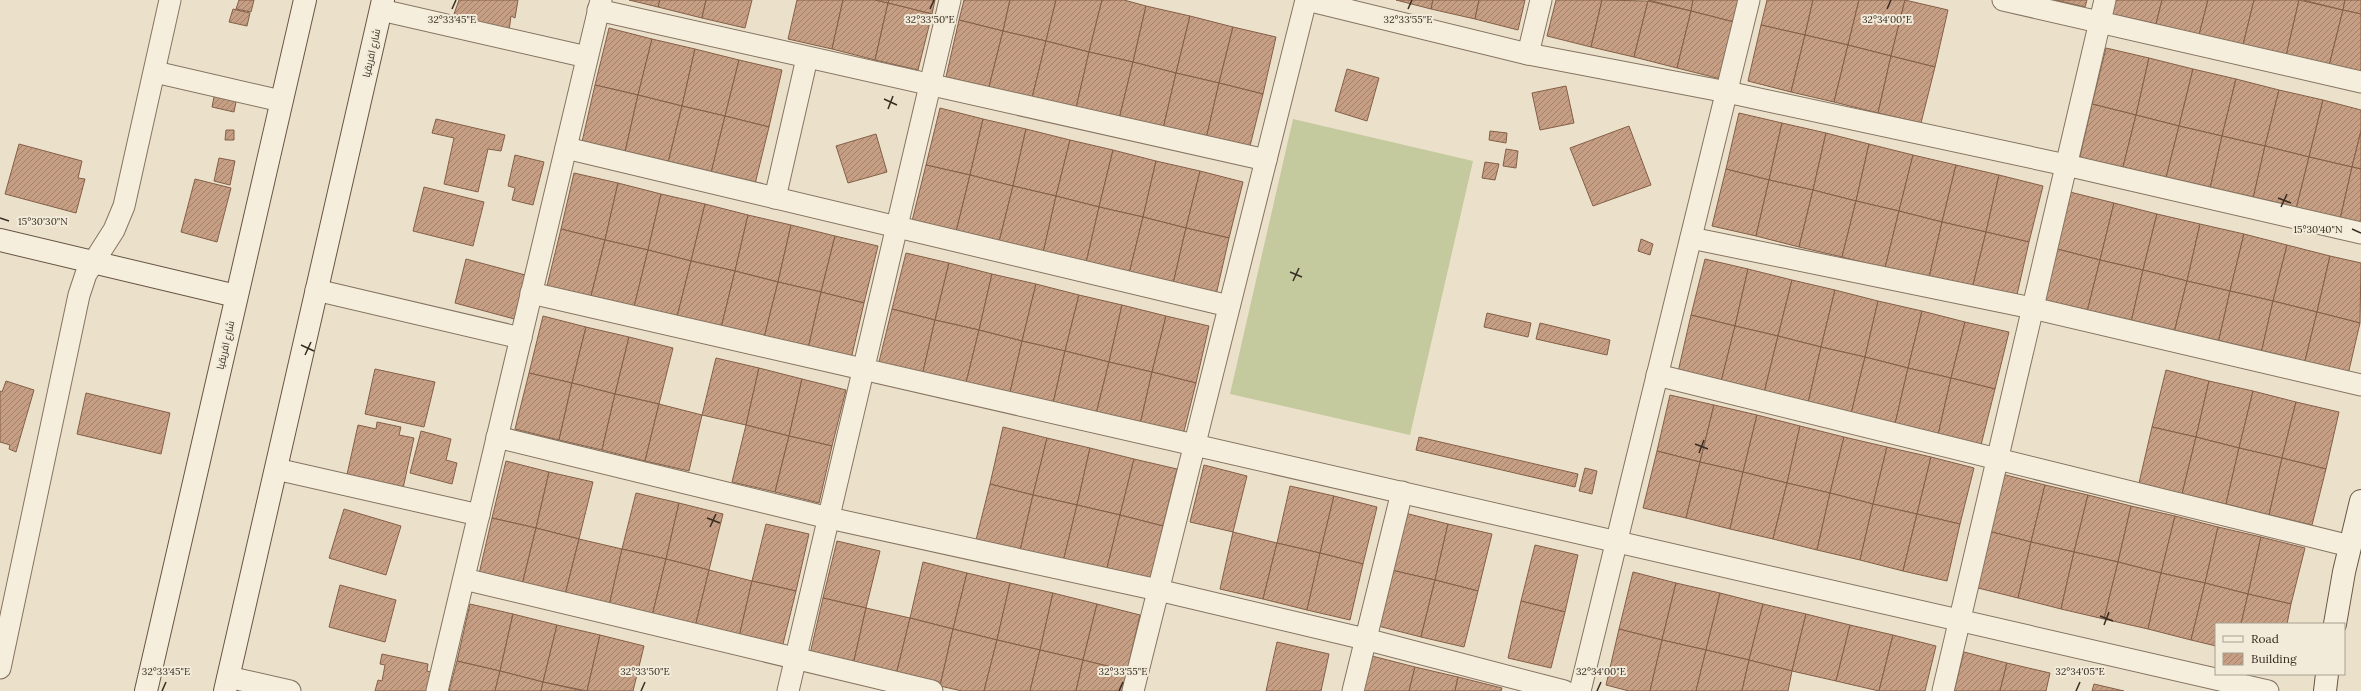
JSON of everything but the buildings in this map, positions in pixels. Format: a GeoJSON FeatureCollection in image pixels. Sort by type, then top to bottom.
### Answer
{"type":"FeatureCollection","features":[{"type":"Feature","properties":{"kind":"street"},"geometry":{"type":"LineString","coordinates":[[0,668],[3,640],[75,312],[83,282],[114,230],[124,206],[170,0]]}},
{"type":"Feature","properties":{"kind":"street","name":"شارع افريقيا"},"geometry":{"type":"LineString","coordinates":[[146,691],[305,0]]}},
{"type":"Feature","properties":{"kind":"street"},"geometry":{"type":"LineString","coordinates":[[788,691],[950,0]]}},
{"type":"Feature","properties":{"kind":"street"},"geometry":{"type":"LineString","coordinates":[[1133,691],[1193,445],[1306,0],[1528,54],[1727,92],[2066,165],[2361,233]]}},
{"type":"Feature","properties":{"kind":"street"},"geometry":{"type":"LineString","coordinates":[[1528,54],[1541,0]]}},
{"type":"Feature","properties":{"kind":"street"},"geometry":{"type":"LineString","coordinates":[[1580,691],[1750,0]]}},
{"type":"Feature","properties":{"kind":"street"},"geometry":{"type":"LineString","coordinates":[[2003,0],[2361,82]]}},
{"type":"Feature","properties":{"kind":"street"},"geometry":{"type":"LineString","coordinates":[[1943,691],[2105,0]]}},
{"type":"Feature","properties":{"kind":"street"},"geometry":{"type":"LineString","coordinates":[[382,5],[587,57]]}},
{"type":"Feature","properties":{"kind":"street","name":"شارع افريقيا"},"geometry":{"type":"LineString","coordinates":[[226,684],[382,5]]}},
{"type":"Feature","properties":{"kind":"street"},"geometry":{"type":"LineString","coordinates":[[437,691],[600,5],[807,58],[1266,160]]}},
{"type":"Feature","properties":{"kind":"street"},"geometry":{"type":"LineString","coordinates":[[775,198],[807,58]]}},
{"type":"Feature","properties":{"kind":"street"},"geometry":{"type":"LineString","coordinates":[[155,72],[281,101]]}},
{"type":"Feature","properties":{"kind":"street"},"geometry":{"type":"LineString","coordinates":[[566,148],[1229,306]]}},
{"type":"Feature","properties":{"kind":"street"},"geometry":{"type":"LineString","coordinates":[[1691,238],[2032,308],[2361,385]]}},
{"type":"Feature","properties":{"kind":"street"},"geometry":{"type":"LineString","coordinates":[[0,240],[236,296]]}},
{"type":"Feature","properties":{"kind":"street"},"geometry":{"type":"LineString","coordinates":[[316,290],[521,338]]}},
{"type":"Feature","properties":{"kind":"street"},"geometry":{"type":"LineString","coordinates":[[531,293],[2268,691]]}},
{"type":"Feature","properties":{"kind":"street"},"geometry":{"type":"LineString","coordinates":[[1658,374],[2350,546]]}},
{"type":"Feature","properties":{"kind":"street"},"geometry":{"type":"LineString","coordinates":[[497,437],[829,518],[1158,590],[1366,639],[1564,691]]}},
{"type":"Feature","properties":{"kind":"street"},"geometry":{"type":"LineString","coordinates":[[276,469],[479,515]]}},
{"type":"Feature","properties":{"kind":"street"},"geometry":{"type":"LineString","coordinates":[[1353,691],[1402,492]]}},
{"type":"Feature","properties":{"kind":"street"},"geometry":{"type":"LineString","coordinates":[[2335,623],[2350,546],[2361,501]]}},
{"type":"Feature","properties":{"kind":"street"},"geometry":{"type":"LineString","coordinates":[[464,579],[932,691]]}},
{"type":"Feature","properties":{"kind":"street"},"geometry":{"type":"LineString","coordinates":[[2325,691],[2326,675]]}},
{"type":"Feature","properties":{"kind":"street"},"geometry":{"type":"LineString","coordinates":[[226,684],[290,691]]}},
{"type":"Feature","properties":{"kind":"green space"},"geometry":{"type":"Polygon","coordinates":[[[1293,119],[1473,161],[1410,435],[1230,394],[1293,119]]]}}]}
